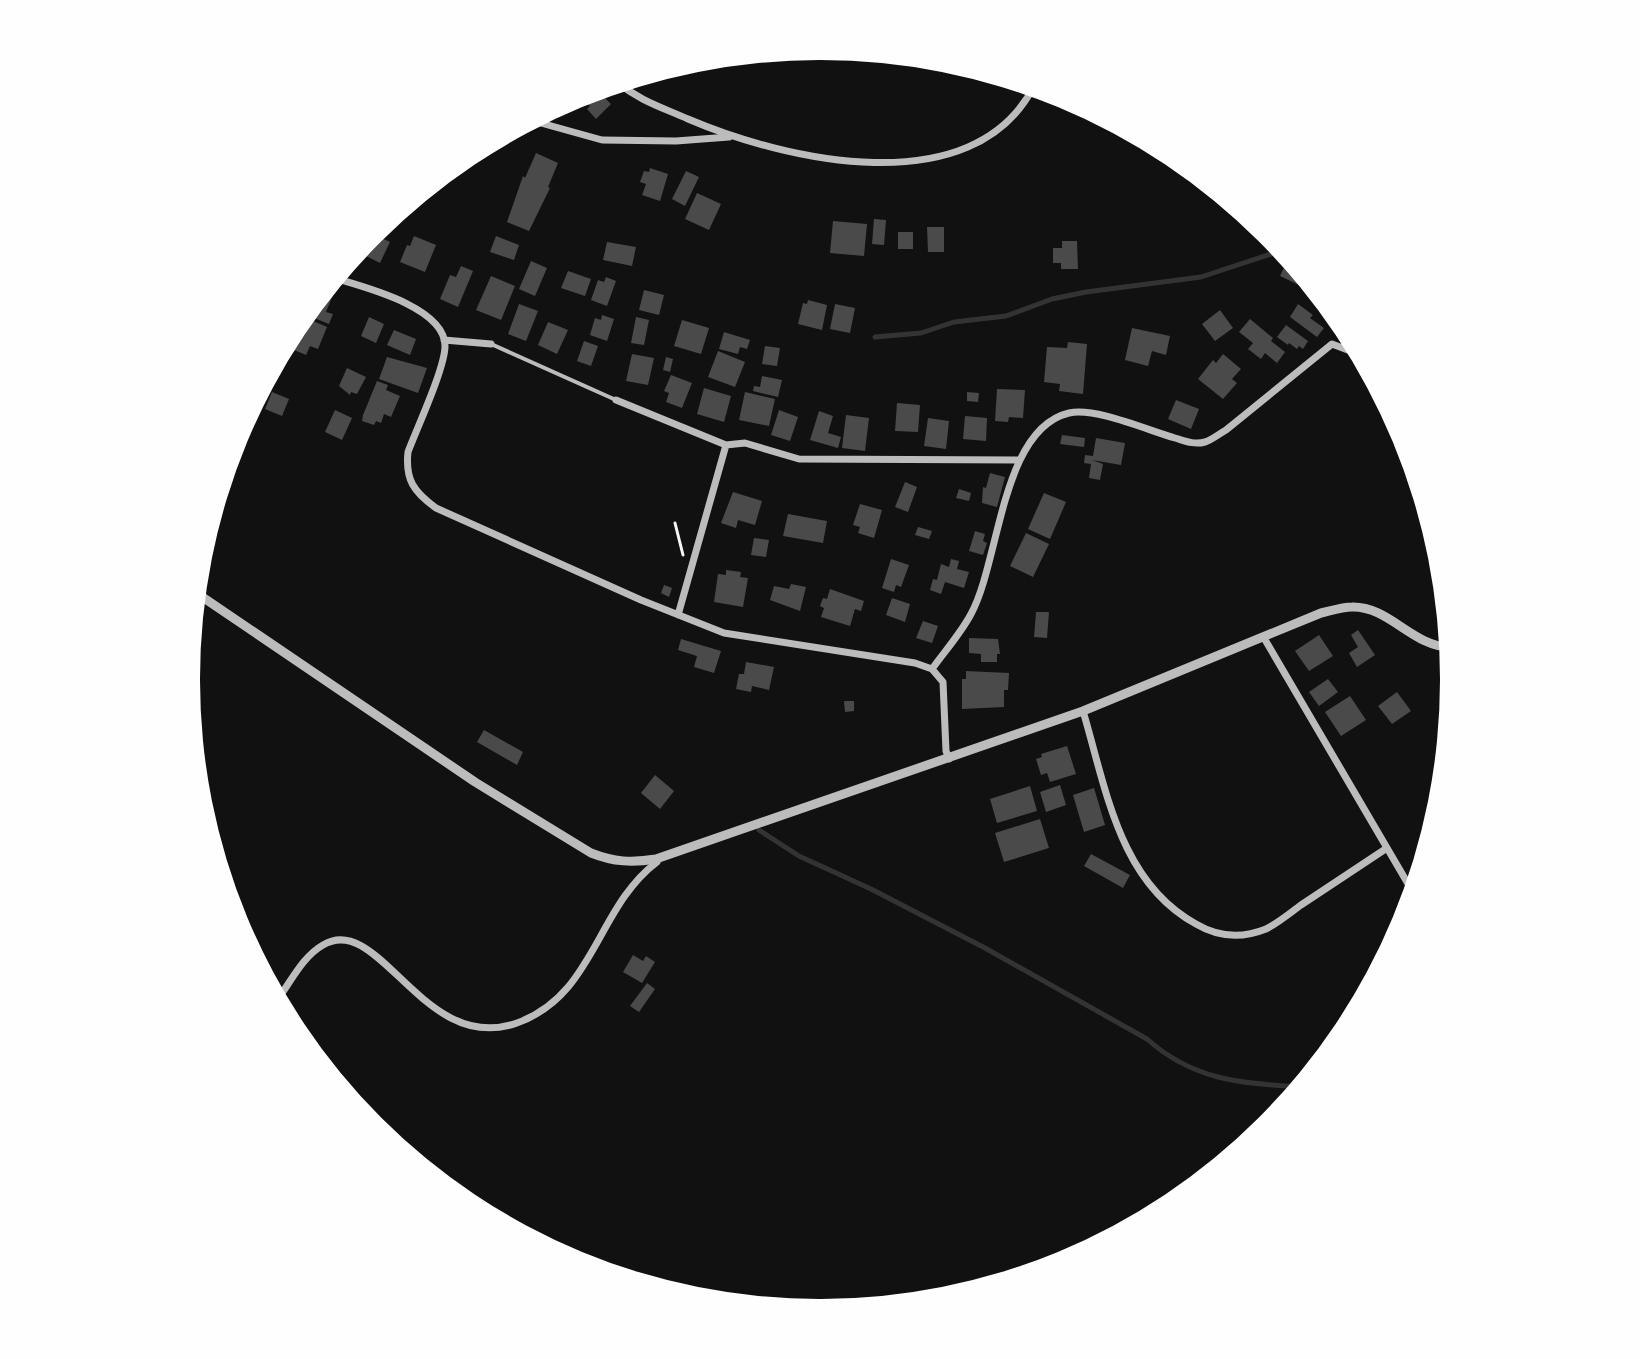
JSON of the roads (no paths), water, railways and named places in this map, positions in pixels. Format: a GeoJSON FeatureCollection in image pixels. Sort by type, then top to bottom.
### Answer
{"type":"FeatureCollection","features":[{"type":"Feature","properties":{"kind":"street"},"geometry":{"type":"LineString","coordinates":[[628,91],[638,99],[731,137],[825,160],[889,163],[935,157],[962,149],[987,137],[1008,121],[1029,97]]}},
{"type":"Feature","properties":{"kind":"street"},"geometry":{"type":"LineString","coordinates":[[545,124],[602,140],[676,141],[731,137]]}},
{"type":"Feature","properties":{"kind":"street"},"geometry":{"type":"LineString","coordinates":[[345,282],[414,308],[439,327],[444,340],[443,358],[408,452],[406,468],[409,482],[419,496],[455,516],[724,633],[915,663],[932,669],[943,682],[949,759]]}},
{"type":"Feature","properties":{"kind":"street"},"geometry":{"type":"LineString","coordinates":[[444,340],[491,344]]}},
{"type":"Feature","properties":{"kind":"street"},"geometry":{"type":"LineString","coordinates":[[932,669],[972,613],[1019,460],[1037,431],[1051,419],[1081,411],[1097,413],[1193,443],[1207,442],[1332,344],[1343,348]]}},
{"type":"Feature","properties":{"kind":"street"},"geometry":{"type":"LineString","coordinates":[[616,400],[726,445],[745,443],[799,459],[1019,460]]}},
{"type":"Feature","properties":{"kind":"street"},"geometry":{"type":"LineString","coordinates":[[678,615],[726,445]]}},
{"type":"Feature","properties":{"kind":"street"},"geometry":{"type":"LineString","coordinates":[[206,599],[475,782],[591,853],[610,861],[632,863],[656,859],[1083,711],[1321,613],[1352,606],[1388,618],[1427,643],[1438,645]]}},
{"type":"Feature","properties":{"kind":"street"},"geometry":{"type":"LineString","coordinates":[[1264,638],[1406,881]]}},
{"type":"Feature","properties":{"kind":"street"},"geometry":{"type":"LineString","coordinates":[[1083,711],[1119,832],[1136,868],[1162,899],[1187,919],[1215,935],[1243,935],[1266,928],[1387,848]]}},
{"type":"Feature","properties":{"kind":"street"},"geometry":{"type":"LineString","coordinates":[[284,990],[306,959],[321,946],[348,940],[380,958],[442,1015],[480,1028],[498,1028],[518,1022],[565,994],[625,894],[642,873],[657,862],[656,859]]}},
{"type":"Feature","properties":{"kind":"lane"},"geometry":{"type":"LineString","coordinates":[[491,344],[616,400]]}},
{"type":"Feature","properties":{"kind":"waterway"},"geometry":{"type":"LineString","coordinates":[[875,337],[921,333],[954,322],[1006,316],[1052,299],[1086,292],[1201,277],[1270,254]]}},
{"type":"Feature","properties":{"kind":"waterway"},"geometry":{"type":"LineString","coordinates":[[759,830],[799,856],[985,948],[1147,1039],[1182,1064],[1238,1081],[1288,1086]]}}]}
